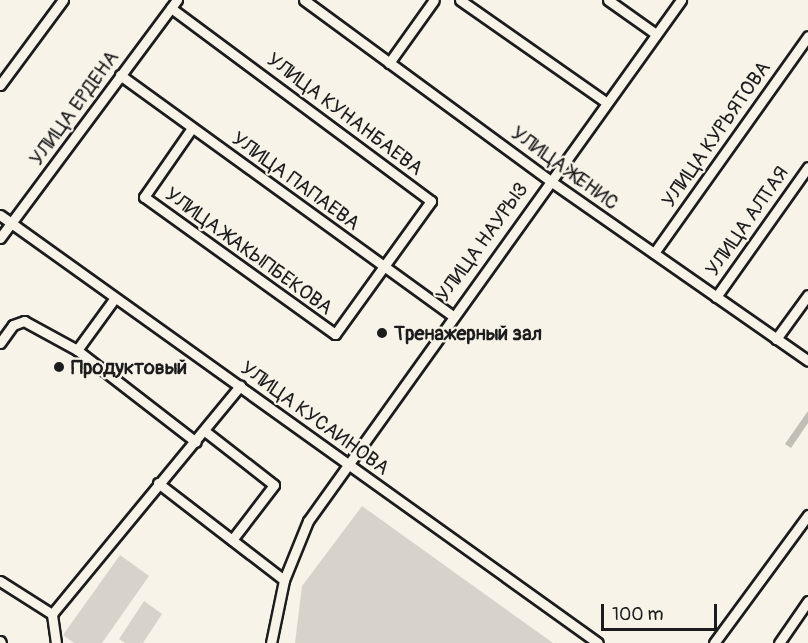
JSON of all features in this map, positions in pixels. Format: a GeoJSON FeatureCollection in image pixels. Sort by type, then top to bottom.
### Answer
{"type":"FeatureCollection","features":[{"type":"Feature","properties":{"kind":"street"},"geometry":{"type":"LineString","coordinates":[[0,85],[63,0]]}},
{"type":"Feature","properties":{"kind":"street","name":"УЛИЦА ЕРДЕНА"},"geometry":{"type":"LineString","coordinates":[[0,238],[177,0]]}},
{"type":"Feature","properties":{"kind":"street","name":"УЛИЦА ЖЕНИС"},"geometry":{"type":"LineString","coordinates":[[304,0],[549,180],[808,362]]}},
{"type":"Feature","properties":{"kind":"street"},"geometry":{"type":"LineString","coordinates":[[389,63],[434,0]]}},
{"type":"Feature","properties":{"kind":"street"},"geometry":{"type":"LineString","coordinates":[[460,0],[607,103]]}},
{"type":"Feature","properties":{"kind":"street"},"geometry":{"type":"LineString","coordinates":[[608,0],[656,34]]}},
{"type":"Feature","properties":{"kind":"street","name":"УЛИЦА НАУРЫЗ"},"geometry":{"type":"LineString","coordinates":[[271,643],[284,580],[308,520],[451,315],[681,0]]}},
{"type":"Feature","properties":{"kind":"street","name":"УЛИЦА КУНАНБАЕВА"},"geometry":{"type":"LineString","coordinates":[[171,9],[431,201],[384,267]]}},
{"type":"Feature","properties":{"kind":"street","name":"УЛИЦА КУРЬЯТОВА"},"geometry":{"type":"LineString","coordinates":[[654,253],[808,36]]}},
{"type":"Feature","properties":{"kind":"street","name":"УЛИЦА ПАПАЕВА"},"geometry":{"type":"LineString","coordinates":[[120,75],[451,315]]}},
{"type":"Feature","properties":{"kind":"street","name":"УЛИЦА ЖАКЫПБЕКОВА"},"geometry":{"type":"LineString","coordinates":[[192,128],[145,199],[332,334],[384,267]]}},
{"type":"Feature","properties":{"kind":"street","name":"УЛИЦА АЛТАЯ"},"geometry":{"type":"LineString","coordinates":[[716,297],[808,167]]}},
{"type":"Feature","properties":{"kind":"street","name":"УЛИЦА КУСАИНОВА"},"geometry":{"type":"LineString","coordinates":[[0,215],[114,299],[240,386],[598,643]]}},
{"type":"Feature","properties":{"kind":"street"},"geometry":{"type":"LineString","coordinates":[[776,339],[808,295]]}},
{"type":"Feature","properties":{"kind":"street"},"geometry":{"type":"LineString","coordinates":[[77,350],[114,299]]}},
{"type":"Feature","properties":{"kind":"street"},"geometry":{"type":"LineString","coordinates":[[0,343],[13,325],[24,321],[77,350],[196,442]]}},
{"type":"Feature","properties":{"kind":"street"},"geometry":{"type":"LineString","coordinates":[[56,643],[52,615],[158,483],[206,432],[240,386]]}},
{"type":"Feature","properties":{"kind":"street"},"geometry":{"type":"LineString","coordinates":[[206,432],[274,485],[232,540]]}},
{"type":"Feature","properties":{"kind":"street"},"geometry":{"type":"LineString","coordinates":[[158,483],[284,580]]}},
{"type":"Feature","properties":{"kind":"street"},"geometry":{"type":"LineString","coordinates":[[714,643],[808,515]]}},
{"type":"Feature","properties":{"kind":"street"},"geometry":{"type":"LineString","coordinates":[[0,581],[52,615]]}},
{"type":"Feature","properties":{"kind":"street"},"geometry":{"type":"LineString","coordinates":[[779,643],[808,601]]}},
{"type":"Feature","properties":{"kind":"shaded area"},"geometry":{"type":"Polygon","coordinates":[[[362,506],[553,643],[295,643],[302,586],[362,506]]]}},
{"type":"Feature","properties":{"kind":"shaded area"},"geometry":{"type":"Polygon","coordinates":[[[120,555],[149,576],[102,643],[74,643],[63,635],[120,555]]]}},
{"type":"Feature","properties":{"kind":"shaded area"},"geometry":{"type":"Polygon","coordinates":[[[144,601],[162,614],[143,643],[125,643],[119,639],[144,601]]]}},
{"type":"Feature","properties":{"kind":"building"},"geometry":{"type":"Polygon","coordinates":[[[808,411],[808,423],[791,448],[785,444],[808,411]]]}},
{"type":"Feature","properties":{"kind":"place","name":"Тренажерный зал"},"geometry":{"type":"Point","coordinates":[382,333]}},
{"type":"Feature","properties":{"kind":"place","name":"Продуктовый"},"geometry":{"type":"Point","coordinates":[59,367]}}]}
